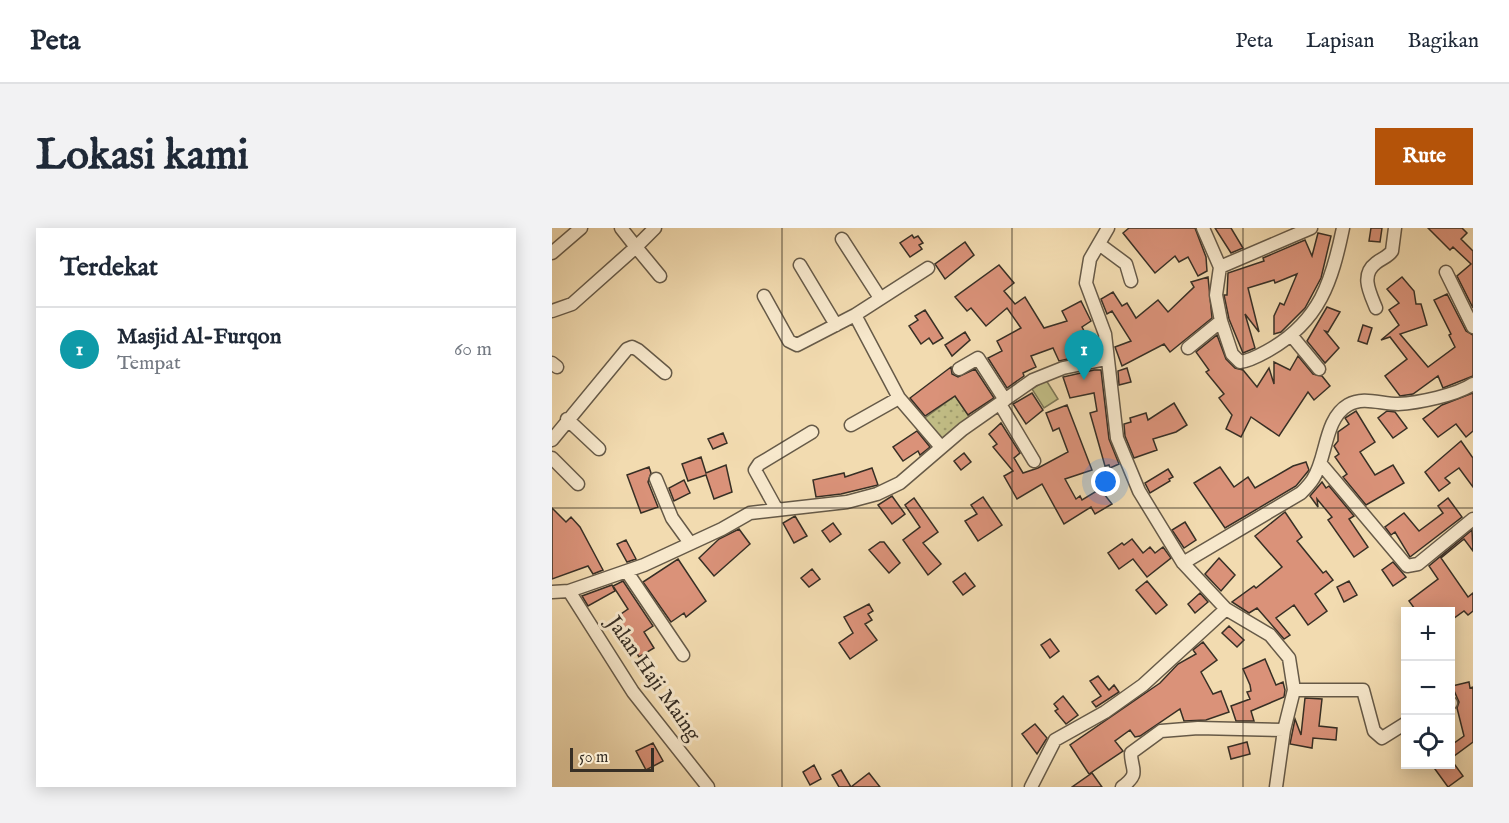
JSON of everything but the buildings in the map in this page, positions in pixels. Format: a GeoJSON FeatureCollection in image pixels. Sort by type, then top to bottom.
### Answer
{"type":"FeatureCollection","features":[{"type":"Feature","properties":{"kind":"street"},"geometry":{"type":"LineString","coordinates":[[552,253],[581,228]]}},
{"type":"Feature","properties":{"kind":"street"},"geometry":{"type":"LineString","coordinates":[[621,228],[660,276]]}},
{"type":"Feature","properties":{"kind":"street"},"geometry":{"type":"LineString","coordinates":[[554,307],[572,304],[655,228]]}},
{"type":"Feature","properties":{"kind":"street"},"geometry":{"type":"LineString","coordinates":[[1108,228],[1088,265],[1086,283],[1091,301],[1102,320],[1117,438],[1127,468],[1183,563],[1226,609],[1279,644],[1290,658],[1294,690],[1284,730],[1276,787]]}},
{"type":"Feature","properties":{"kind":"street"},"geometry":{"type":"LineString","coordinates":[[1203,228],[1220,267],[1216,296],[1221,321],[1232,354],[1240,362],[1262,354],[1291,335],[1312,315],[1326,292],[1343,228]]}},
{"type":"Feature","properties":{"kind":"street"},"geometry":{"type":"LineString","coordinates":[[1220,267],[1311,228]]}},
{"type":"Feature","properties":{"kind":"street"},"geometry":{"type":"LineString","coordinates":[[1376,308],[1367,286],[1367,276],[1375,263],[1392,251],[1395,228]]}},
{"type":"Feature","properties":{"kind":"street"},"geometry":{"type":"LineString","coordinates":[[842,239],[880,298]]}},
{"type":"Feature","properties":{"kind":"street"},"geometry":{"type":"LineString","coordinates":[[1099,244],[1126,264],[1131,281]]}},
{"type":"Feature","properties":{"kind":"street"},"geometry":{"type":"LineString","coordinates":[[800,265],[836,325]]}},
{"type":"Feature","properties":{"kind":"street"},"geometry":{"type":"LineString","coordinates":[[764,296],[793,344],[797,345],[855,315],[928,268]]}},
{"type":"Feature","properties":{"kind":"street"},"geometry":{"type":"LineString","coordinates":[[1446,273],[1473,327]]}},
{"type":"Feature","properties":{"kind":"street"},"geometry":{"type":"LineString","coordinates":[[855,315],[899,398],[941,447]]}},
{"type":"Feature","properties":{"kind":"street"},"geometry":{"type":"LineString","coordinates":[[1188,348],[1221,321]]}},
{"type":"Feature","properties":{"kind":"street"},"geometry":{"type":"LineString","coordinates":[[1291,335],[1319,369]]}},
{"type":"Feature","properties":{"kind":"street"},"geometry":{"type":"LineString","coordinates":[[552,440],[627,349],[638,350],[665,374]]}},
{"type":"Feature","properties":{"kind":"street"},"geometry":{"type":"LineString","coordinates":[[959,369],[978,358],[1034,461]]}},
{"type":"Feature","properties":{"kind":"street"},"geometry":{"type":"LineString","coordinates":[[552,592],[568,591],[627,572],[722,529],[750,513],[847,502],[877,495],[900,483],[941,447],[1033,380],[1050,372],[1106,358]]}},
{"type":"Feature","properties":{"kind":"street"},"geometry":{"type":"LineString","coordinates":[[1183,563],[1301,493],[1313,481],[1321,464],[1331,427],[1337,415],[1348,405],[1362,400],[1399,404],[1461,392],[1473,384]]}},
{"type":"Feature","properties":{"kind":"street"},"geometry":{"type":"LineString","coordinates":[[851,425],[899,398]]}},
{"type":"Feature","properties":{"kind":"street"},"geometry":{"type":"LineString","coordinates":[[567,419],[600,449]]}},
{"type":"Feature","properties":{"kind":"street"},"geometry":{"type":"LineString","coordinates":[[777,510],[754,470],[759,464],[812,432]]}},
{"type":"Feature","properties":{"kind":"street"},"geometry":{"type":"LineString","coordinates":[[552,458],[578,484]]}},
{"type":"Feature","properties":{"kind":"street"},"geometry":{"type":"LineString","coordinates":[[1321,464],[1407,566],[1418,564],[1473,519]]}},
{"type":"Feature","properties":{"kind":"street"},"geometry":{"type":"LineString","coordinates":[[656,479],[672,518],[690,543]]}},
{"type":"Feature","properties":{"kind":"street"},"geometry":{"type":"LineString","coordinates":[[627,572],[683,655]]}},
{"type":"Feature","properties":{"kind":"street","name":"Jalan Haji Maing"},"geometry":{"type":"LineString","coordinates":[[568,591],[633,692],[708,787]]}},
{"type":"Feature","properties":{"kind":"street"},"geometry":{"type":"LineString","coordinates":[[1031,787],[1055,740],[1105,712],[1143,685],[1226,609]]}},
{"type":"Feature","properties":{"kind":"street"},"geometry":{"type":"LineString","coordinates":[[1294,690],[1364,690],[1374,731],[1382,738],[1401,726]]}},
{"type":"Feature","properties":{"kind":"street"},"geometry":{"type":"LineString","coordinates":[[1122,787],[1130,781],[1135,771],[1131,753],[1161,730],[1198,728],[1284,730]]}},
{"type":"Feature","properties":{"kind":"shaded area"},"geometry":{"type":"Polygon","coordinates":[[[1046,380],[1058,399],[1044,408],[1032,389],[1046,380]]]}},
{"type":"Feature","properties":{"kind":"shaded area"},"geometry":{"type":"Polygon","coordinates":[[[955,396],[972,420],[943,444],[922,420],[955,396]]]}},
{"type":"Feature","properties":{"kind":"place","name":"Masjid Al-Furqon"},"geometry":{"type":"Point","coordinates":[1084,380]}}]}
